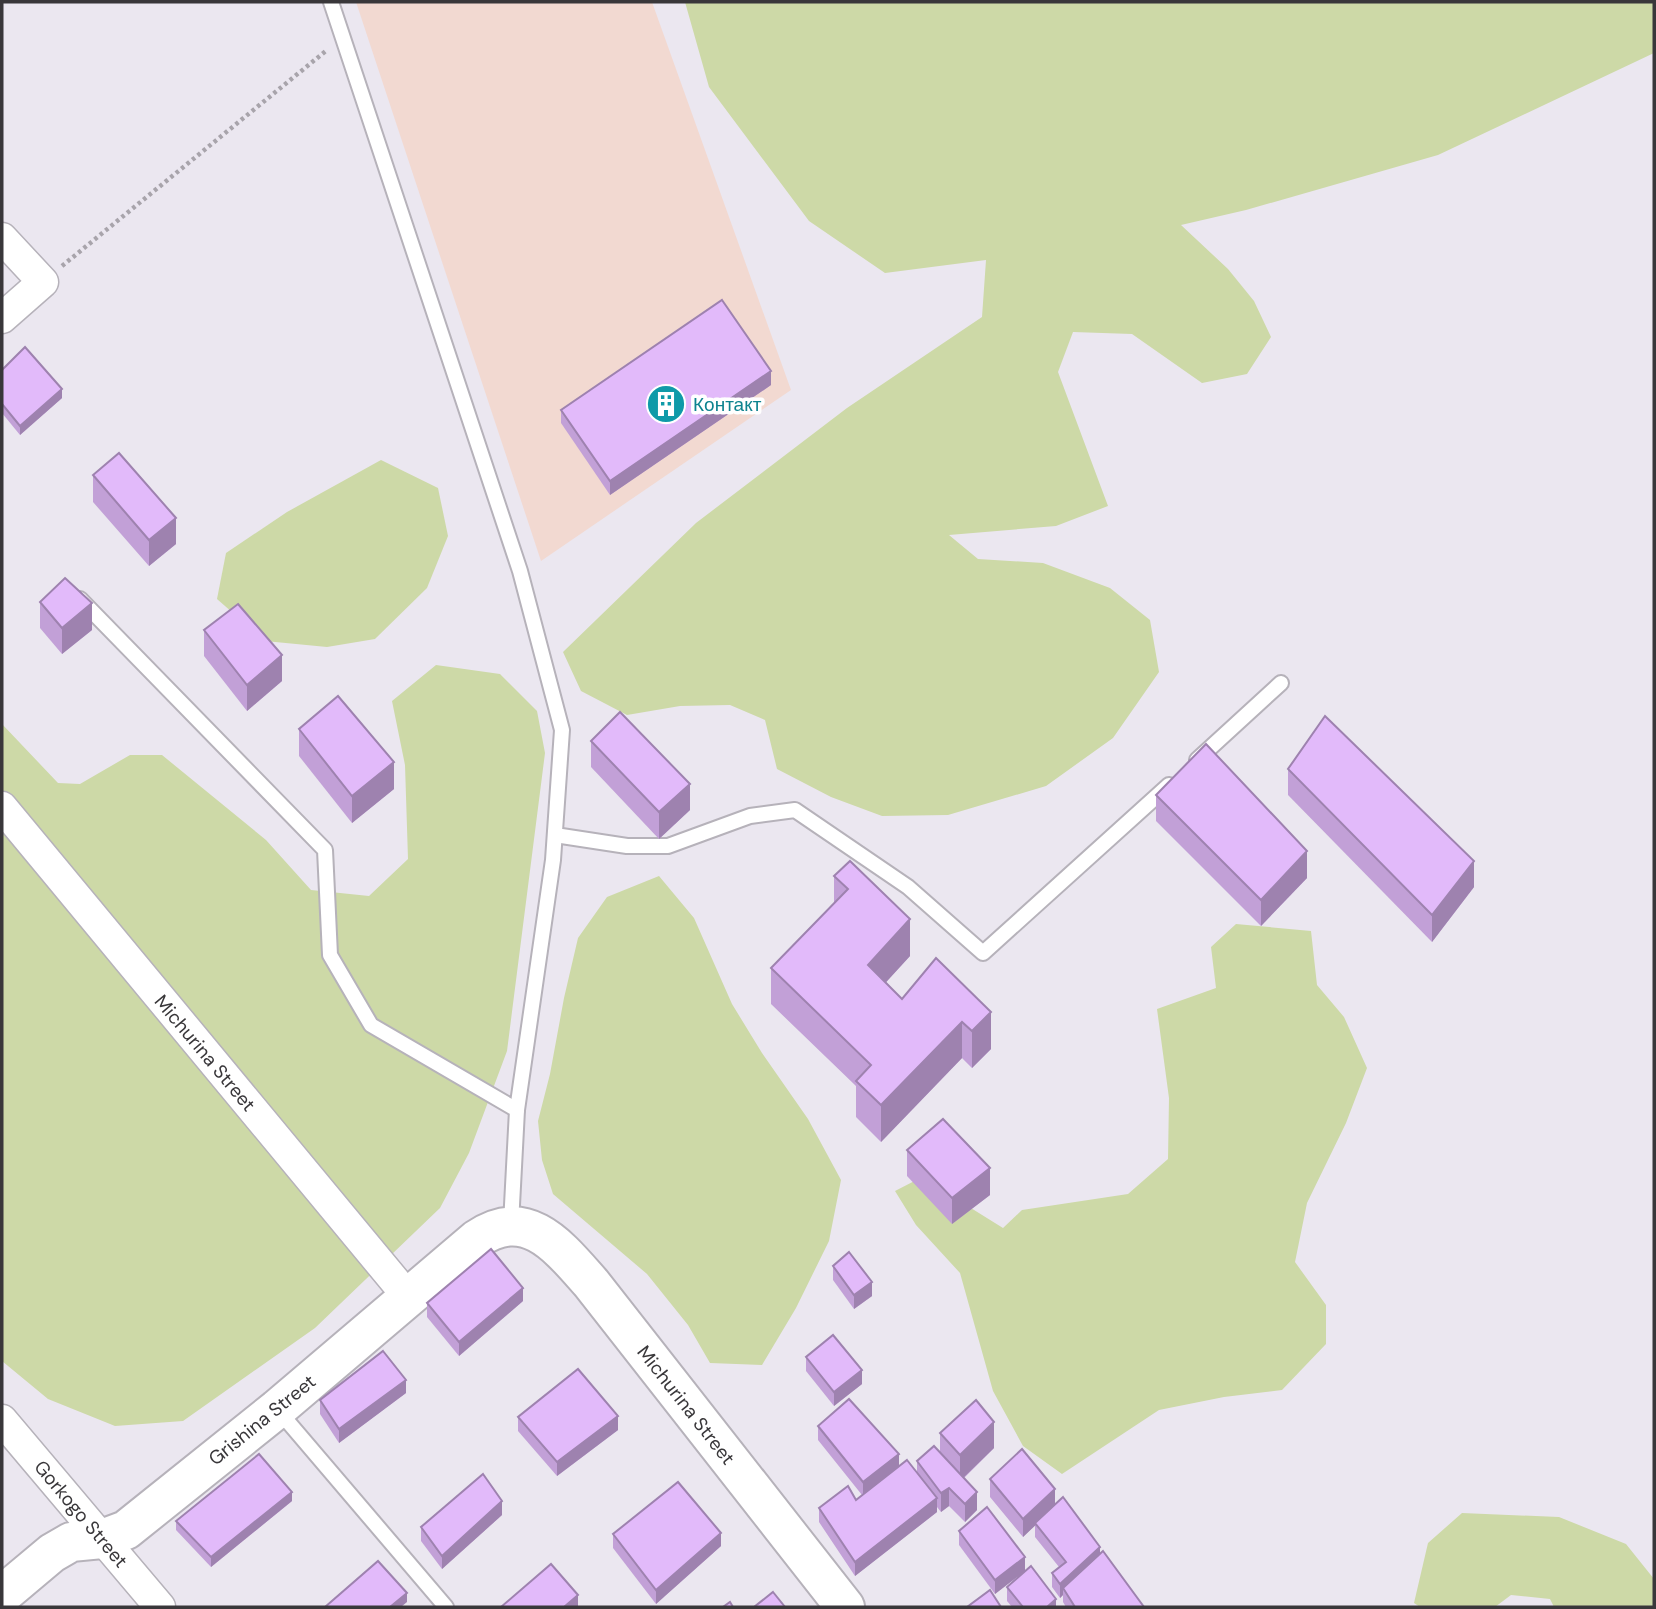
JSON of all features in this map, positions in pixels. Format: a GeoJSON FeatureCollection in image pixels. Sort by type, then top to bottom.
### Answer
{"type":"FeatureCollection","features":[{"type":"Feature","properties":{"kind":"street"},"geometry":{"type":"LineString","coordinates":[[2,237],[43,282],[2,318]]}},
{"type":"Feature","properties":{"kind":"street","name":"Michurina Street"},"geometry":{"type":"LineString","coordinates":[[2,807],[409,1298]]}},
{"type":"Feature","properties":{"kind":"street","name":"Michurina Street"},"geometry":{"type":"LineString","coordinates":[[510,1225],[534,1231],[556,1244],[591,1283],[845,1607]]}},
{"type":"Feature","properties":{"kind":"street","name":"Grishina Street"},"geometry":{"type":"LineString","coordinates":[[2,1595],[52,1553],[71,1542],[102,1539],[126,1530],[277,1409],[477,1239],[492,1228],[510,1225]]}},
{"type":"Feature","properties":{"kind":"street","name":"Gorkogo Street"},"geometry":{"type":"LineString","coordinates":[[2,1420],[160,1607]]}},
{"type":"Feature","properties":{"kind":"lane"},"geometry":{"type":"LineString","coordinates":[[331,2],[520,571],[562,730],[555,835],[517,1110],[510,1225]]}},
{"type":"Feature","properties":{"kind":"lane"},"geometry":{"type":"LineString","coordinates":[[65,584],[325,850],[330,955],[371,1025],[517,1110]]}},
{"type":"Feature","properties":{"kind":"lane"},"geometry":{"type":"LineString","coordinates":[[555,835],[626,846],[668,846],[750,816],[795,810],[908,887],[984,953],[1281,683]]}},
{"type":"Feature","properties":{"kind":"lane"},"geometry":{"type":"LineString","coordinates":[[277,1409],[446,1607]]}},
{"type":"Feature","properties":{"kind":"path"},"geometry":{"type":"LineString","coordinates":[[43,282],[342,37]]}},
{"type":"Feature","properties":{"kind":"shaded area"},"geometry":{"type":"Polygon","coordinates":[[[356,2],[652,2],[791,390],[541,561],[356,2]]]}},
{"type":"Feature","properties":{"kind":"green space"},"geometry":{"type":"Polygon","coordinates":[[[685,2],[1654,2],[1654,53],[1438,155],[1246,210],[1181,225],[1228,269],[1254,301],[1271,337],[1247,374],[1202,383],[1132,334],[1073,332],[1058,372],[1108,506],[1056,526],[949,535],[978,559],[1043,563],[1110,588],[1150,620],[1159,672],[1113,738],[1046,786],[948,815],[882,816],[831,797],[777,769],[765,720],[730,705],[680,706],[627,715],[581,691],[563,652],[696,523],[847,408],[982,317],[986,260],[885,273],[809,221],[709,87],[685,2]]]}},
{"type":"Feature","properties":{"kind":"green space"},"geometry":{"type":"Polygon","coordinates":[[[381,460],[438,488],[448,536],[427,588],[375,639],[327,647],[265,641],[217,599],[226,553],[287,512],[381,460]]]}},
{"type":"Feature","properties":{"kind":"green space"},"geometry":{"type":"Polygon","coordinates":[[[436,665],[500,674],[537,711],[545,753],[507,1051],[469,1153],[440,1208],[315,1328],[183,1421],[115,1426],[48,1399],[2,1361],[2,724],[58,783],[80,784],[130,755],[162,755],[266,840],[311,890],[369,896],[408,859],[405,765],[392,701],[436,665]]]}},
{"type":"Feature","properties":{"kind":"green space"},"geometry":{"type":"Polygon","coordinates":[[[659,876],[694,918],[732,1004],[808,1119],[841,1180],[829,1241],[796,1308],[762,1365],[710,1363],[688,1325],[647,1274],[553,1194],[542,1160],[538,1121],[578,938],[607,897],[659,876]]]}},
{"type":"Feature","properties":{"kind":"green space"},"geometry":{"type":"Polygon","coordinates":[[[1236,924],[1311,931],[1317,985],[1344,1017],[1367,1068],[1346,1123],[1307,1203],[1295,1262],[1326,1305],[1326,1344],[1282,1390],[1224,1397],[1159,1410],[1062,1474],[1023,1446],[993,1391],[960,1273],[916,1225],[895,1191],[930,1173],[958,1200],[1003,1228],[1022,1210],[1128,1194],[1168,1159],[1169,1098],[1157,1009],[1216,988],[1211,947],[1236,924]]]}},
{"type":"Feature","properties":{"kind":"green space"},"geometry":{"type":"Polygon","coordinates":[[[1462,1513],[1559,1517],[1626,1544],[1654,1579],[1654,1607],[1554,1607],[1550,1599],[1511,1595],[1495,1607],[1420,1607],[1414,1603],[1428,1543],[1462,1513]]]}},
{"type":"Feature","properties":{"kind":"building","name":"Контакт"},"geometry":{"type":"Polygon","coordinates":[[[722,300],[771,371],[610,481],[561,410],[722,300]]]}},
{"type":"Feature","properties":{"kind":"building"},"geometry":{"type":"Polygon","coordinates":[[[25,347],[62,389],[20,426],[2,404],[2,370],[25,347]]]}},
{"type":"Feature","properties":{"kind":"building"},"geometry":{"type":"Polygon","coordinates":[[[119,453],[176,518],[149,540],[93,475],[119,453]]]}},
{"type":"Feature","properties":{"kind":"building"},"geometry":{"type":"Polygon","coordinates":[[[65,578],[92,603],[62,628],[40,602],[65,578]]]}},
{"type":"Feature","properties":{"kind":"building"},"geometry":{"type":"Polygon","coordinates":[[[238,604],[282,655],[247,685],[204,630],[238,604]]]}},
{"type":"Feature","properties":{"kind":"building"},"geometry":{"type":"Polygon","coordinates":[[[338,696],[394,762],[352,796],[299,729],[338,696]]]}},
{"type":"Feature","properties":{"kind":"building"},"geometry":{"type":"Polygon","coordinates":[[[620,712],[690,784],[659,812],[591,741],[620,712]]]}},
{"type":"Feature","properties":{"kind":"building"},"geometry":{"type":"Polygon","coordinates":[[[1325,716],[1474,861],[1432,915],[1288,769],[1325,716]]]}},
{"type":"Feature","properties":{"kind":"building"},"geometry":{"type":"Polygon","coordinates":[[[1206,744],[1307,851],[1261,900],[1156,795],[1206,744]]]}},
{"type":"Feature","properties":{"kind":"building"},"geometry":{"type":"Polygon","coordinates":[[[850,861],[910,919],[868,965],[902,999],[936,958],[991,1012],[972,1031],[962,1022],[881,1105],[856,1081],[871,1065],[771,968],[848,889],[834,876],[850,861]]]}},
{"type":"Feature","properties":{"kind":"building"},"geometry":{"type":"Polygon","coordinates":[[[943,1119],[990,1168],[952,1198],[907,1150],[943,1119]]]}},
{"type":"Feature","properties":{"kind":"building"},"geometry":{"type":"Polygon","coordinates":[[[491,1249],[523,1288],[459,1342],[427,1303],[491,1249]]]}},
{"type":"Feature","properties":{"kind":"building"},"geometry":{"type":"Polygon","coordinates":[[[849,1252],[872,1282],[854,1295],[833,1266],[849,1252]]]}},
{"type":"Feature","properties":{"kind":"building"},"geometry":{"type":"Polygon","coordinates":[[[833,1335],[862,1370],[834,1392],[806,1357],[833,1335]]]}},
{"type":"Feature","properties":{"kind":"building"},"geometry":{"type":"Polygon","coordinates":[[[383,1351],[406,1380],[339,1429],[320,1400],[383,1351]]]}},
{"type":"Feature","properties":{"kind":"building"},"geometry":{"type":"Polygon","coordinates":[[[578,1369],[618,1416],[557,1462],[518,1417],[578,1369]]]}},
{"type":"Feature","properties":{"kind":"building"},"geometry":{"type":"Polygon","coordinates":[[[849,1399],[899,1454],[863,1482],[818,1426],[849,1399]]]}},
{"type":"Feature","properties":{"kind":"building"},"geometry":{"type":"Polygon","coordinates":[[[976,1400],[994,1422],[960,1455],[940,1433],[976,1400]]]}},
{"type":"Feature","properties":{"kind":"building"},"geometry":{"type":"Polygon","coordinates":[[[934,1446],[977,1492],[965,1504],[949,1488],[941,1493],[917,1461],[934,1446]]]}},
{"type":"Feature","properties":{"kind":"building"},"geometry":{"type":"Polygon","coordinates":[[[1022,1449],[1055,1489],[1023,1519],[990,1479],[1022,1449]]]}},
{"type":"Feature","properties":{"kind":"building"},"geometry":{"type":"Polygon","coordinates":[[[259,1454],[292,1492],[211,1557],[176,1521],[259,1454]]]}},
{"type":"Feature","properties":{"kind":"building"},"geometry":{"type":"Polygon","coordinates":[[[907,1460],[937,1498],[855,1562],[819,1508],[848,1486],[856,1500],[907,1460]]]}},
{"type":"Feature","properties":{"kind":"building"},"geometry":{"type":"Polygon","coordinates":[[[483,1474],[502,1501],[442,1556],[421,1527],[483,1474]]]}},
{"type":"Feature","properties":{"kind":"building"},"geometry":{"type":"Polygon","coordinates":[[[678,1482],[721,1533],[656,1590],[613,1534],[678,1482]]]}},
{"type":"Feature","properties":{"kind":"building"},"geometry":{"type":"Polygon","coordinates":[[[1063,1497],[1100,1547],[1060,1584],[1052,1573],[1066,1562],[1035,1523],[1063,1497]]]}},
{"type":"Feature","properties":{"kind":"building"},"geometry":{"type":"Polygon","coordinates":[[[987,1507],[1025,1557],[995,1580],[959,1531],[987,1507]]]}},
{"type":"Feature","properties":{"kind":"building"},"geometry":{"type":"Polygon","coordinates":[[[1103,1551],[1144,1607],[1075,1607],[1063,1588],[1103,1551]]]}},
{"type":"Feature","properties":{"kind":"building"},"geometry":{"type":"Polygon","coordinates":[[[378,1561],[407,1593],[390,1607],[325,1607],[378,1561]]]}},
{"type":"Feature","properties":{"kind":"building"},"geometry":{"type":"Polygon","coordinates":[[[551,1564],[578,1595],[564,1607],[501,1607],[551,1564]]]}},
{"type":"Feature","properties":{"kind":"building"},"geometry":{"type":"Polygon","coordinates":[[[1031,1566],[1056,1599],[1047,1607],[1023,1607],[1007,1587],[1031,1566]]]}},
{"type":"Feature","properties":{"kind":"building"},"geometry":{"type":"Polygon","coordinates":[[[990,1590],[1001,1607],[967,1607],[990,1590]]]}},
{"type":"Feature","properties":{"kind":"building"},"geometry":{"type":"Polygon","coordinates":[[[773,1592],[785,1607],[754,1607],[773,1592]]]}},
{"type":"Feature","properties":{"kind":"place","name":"Контакт"},"geometry":{"type":"Point","coordinates":[666,404]}}]}
